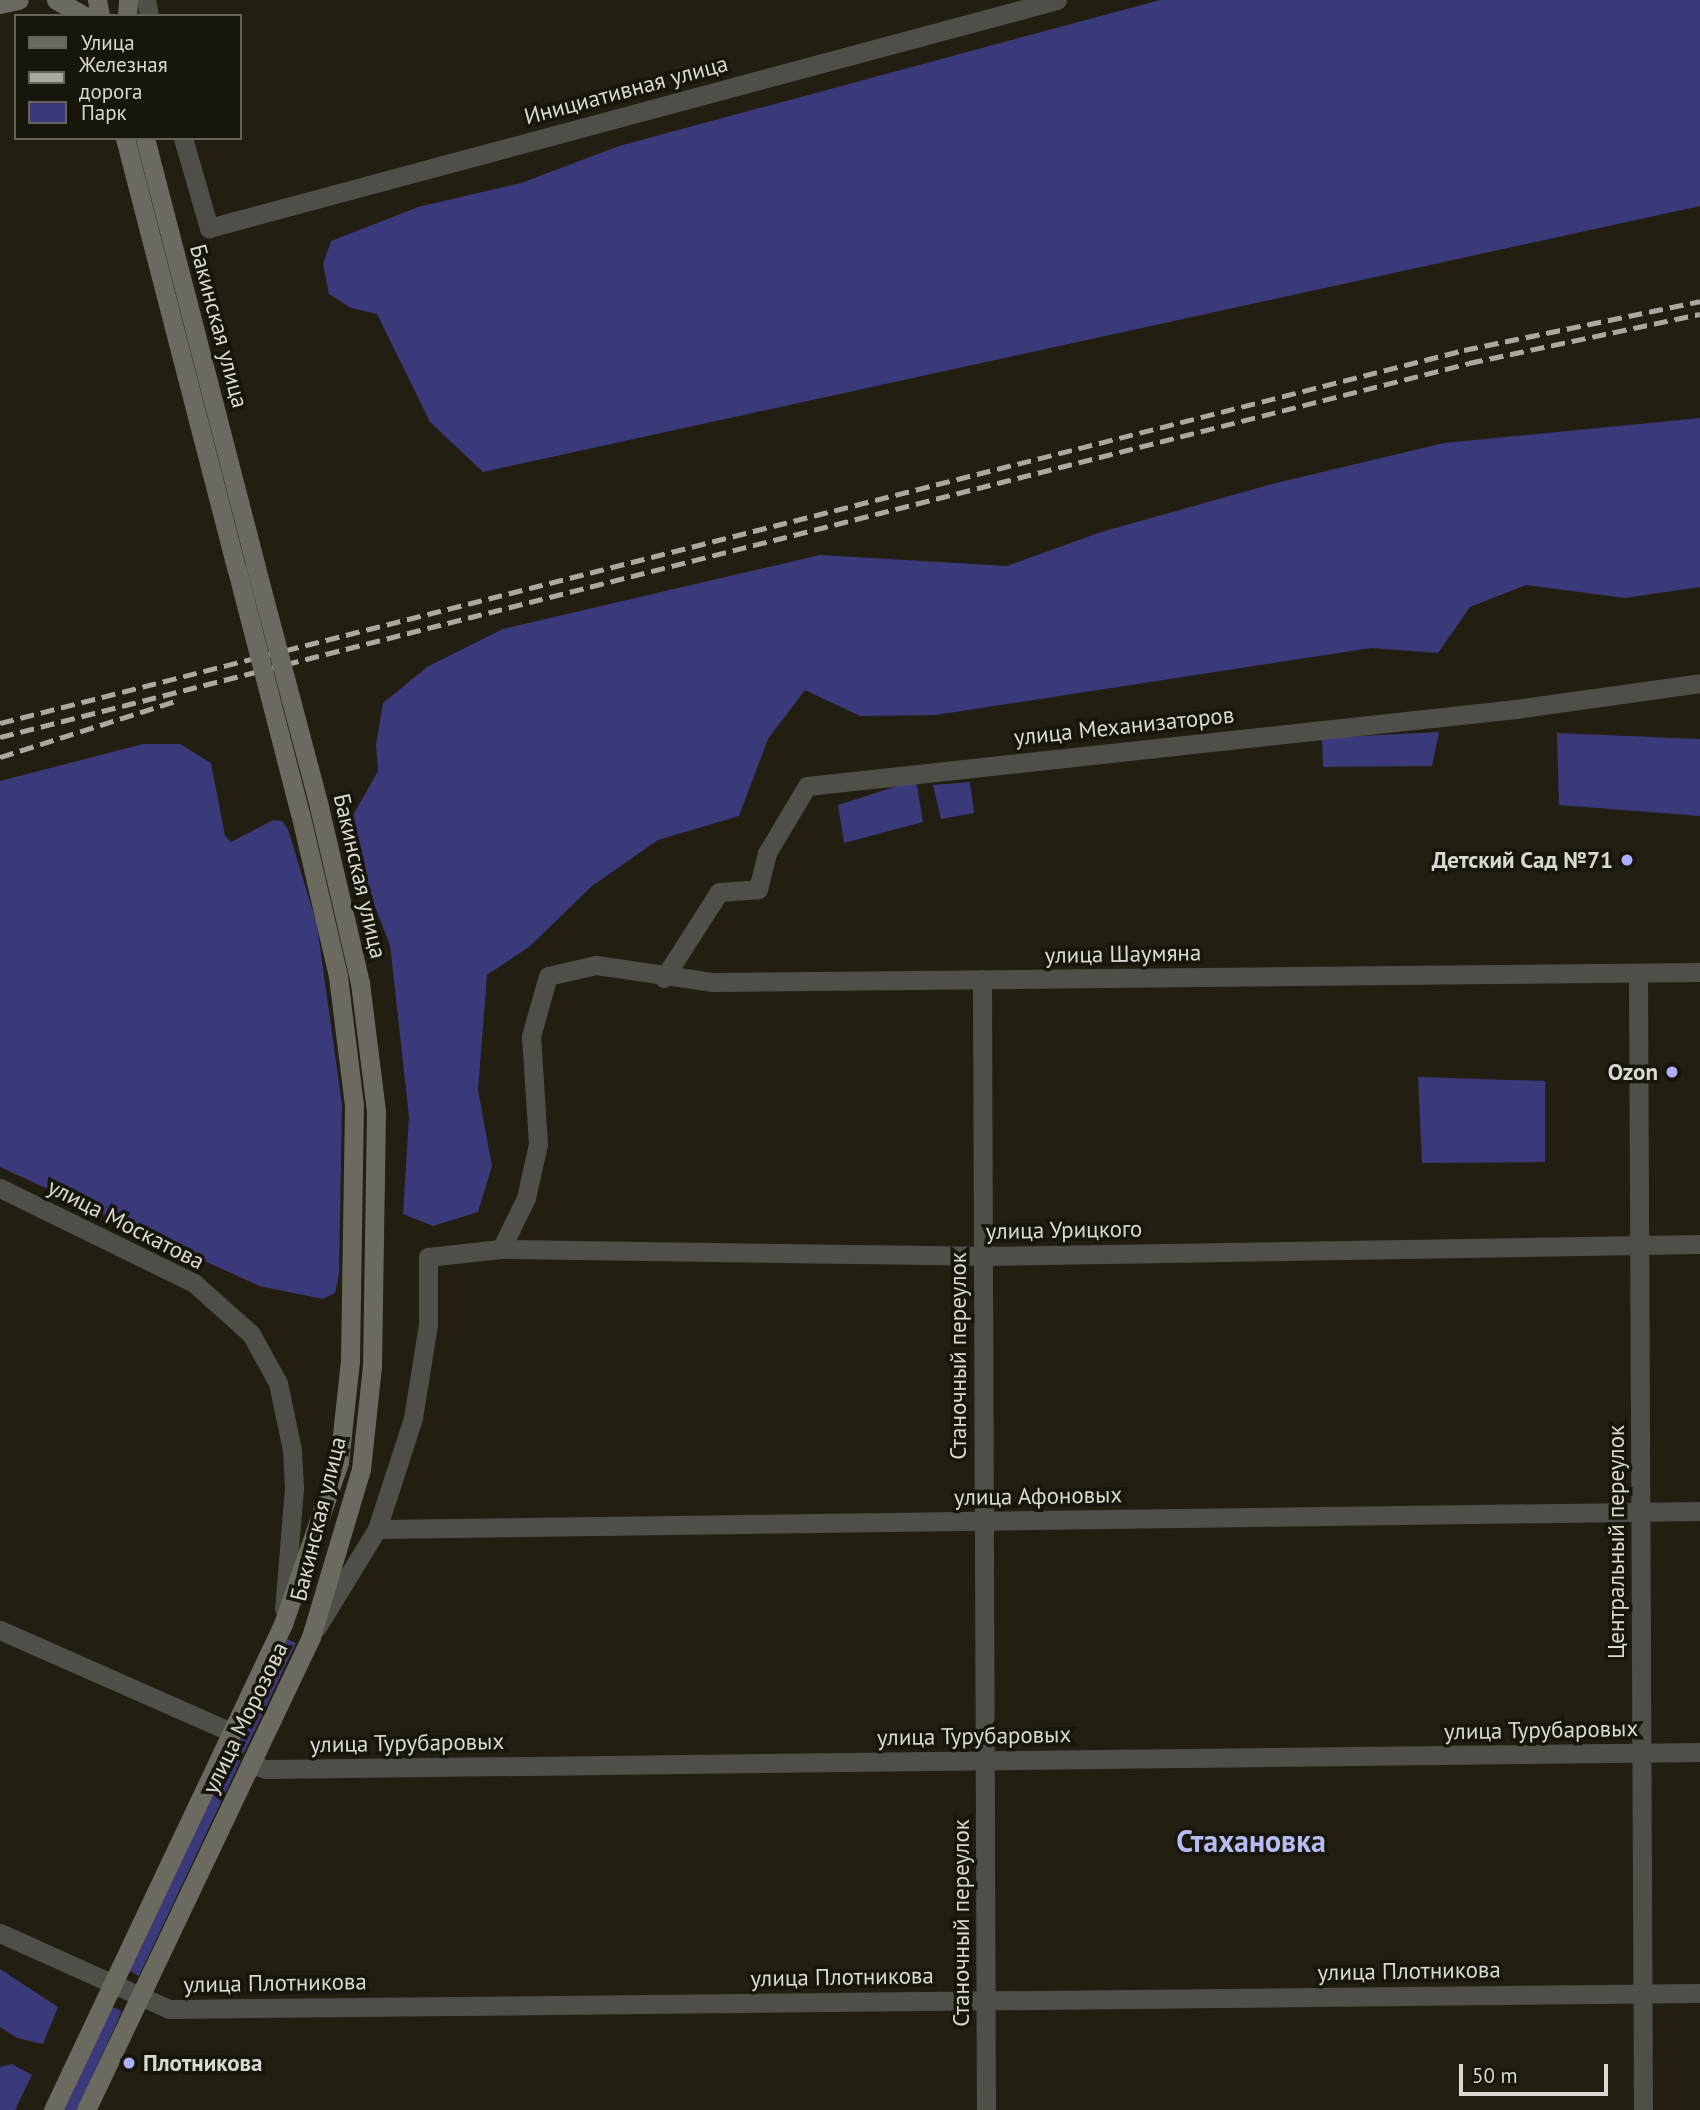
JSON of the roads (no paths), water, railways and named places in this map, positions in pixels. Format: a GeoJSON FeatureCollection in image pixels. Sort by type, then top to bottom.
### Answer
{"type":"FeatureCollection","features":[{"type":"Feature","properties":{"kind":"main road"},"geometry":{"type":"LineString","coordinates":[[0,4],[19,0]]}},
{"type":"Feature","properties":{"kind":"main road"},"geometry":{"type":"LineString","coordinates":[[56,0],[81,14]]}},
{"type":"Feature","properties":{"kind":"main road","name":"Бакинская улица"},"geometry":{"type":"LineString","coordinates":[[126,140],[246,567],[319,807],[360,983],[372,1054],[378,1149],[370,1406],[361,1469],[311,1637]]}},
{"type":"Feature","properties":{"kind":"main road","name":"Бакинская улица"},"geometry":{"type":"LineString","coordinates":[[145,140],[246,567],[328,932],[350,1048],[355,1188],[348,1399],[339,1462],[283,1624]]}},
{"type":"Feature","properties":{"kind":"main road","name":"улица Морозова"},"geometry":{"type":"LineString","coordinates":[[53,2110],[283,1624]]}},
{"type":"Feature","properties":{"kind":"main road","name":"улица Морозова"},"geometry":{"type":"LineString","coordinates":[[86,2110],[311,1637]]}},
{"type":"Feature","properties":{"kind":"street","name":"Инициативная улица"},"geometry":{"type":"LineString","coordinates":[[184,140],[209,228],[1057,0]]}},
{"type":"Feature","properties":{"kind":"street","name":"улица Механизаторов"},"geometry":{"type":"LineString","coordinates":[[664,978],[719,892],[758,889],[767,853],[807,786],[1516,709],[1700,683]]}},
{"type":"Feature","properties":{"kind":"street","name":"улица Шаумяна"},"geometry":{"type":"LineString","coordinates":[[501,1249],[526,1198],[538,1144],[531,1036],[548,976],[596,965],[664,978],[712,982],[1700,972]]}},
{"type":"Feature","properties":{"kind":"street","name":"Центральный переулок"},"geometry":{"type":"LineString","coordinates":[[1638,973],[1643,2110]]}},
{"type":"Feature","properties":{"kind":"street","name":"Станочный переулок"},"geometry":{"type":"LineString","coordinates":[[982,979],[986,2110]]}},
{"type":"Feature","properties":{"kind":"street","name":"улица Москатова"},"geometry":{"type":"LineString","coordinates":[[0,1188],[194,1283],[244,1326],[267,1357],[278,1383],[292,1450],[295,1488],[283,1624]]}},
{"type":"Feature","properties":{"kind":"street","name":"улица Урицкого"},"geometry":{"type":"LineString","coordinates":[[428,1256],[501,1249],[983,1256],[1700,1244]]}},
{"type":"Feature","properties":{"kind":"street","name":"улица Морозова"},"geometry":{"type":"LineString","coordinates":[[311,1637],[377,1529],[413,1418],[428,1324],[428,1256]]}},
{"type":"Feature","properties":{"kind":"street","name":"улица Афоновых"},"geometry":{"type":"LineString","coordinates":[[377,1529],[1700,1511]]}},
{"type":"Feature","properties":{"kind":"street"},"geometry":{"type":"LineString","coordinates":[[0,1630],[231,1732]]}},
{"type":"Feature","properties":{"kind":"street","name":"улица Турубаровых"},"geometry":{"type":"LineString","coordinates":[[250,1764],[266,1769],[1700,1752]]}},
{"type":"Feature","properties":{"kind":"street","name":"улица Плотникова"},"geometry":{"type":"LineString","coordinates":[[0,1933],[169,2009],[1700,1993]]}},
{"type":"Feature","properties":{"kind":"railway"},"geometry":{"type":"LineString","coordinates":[[0,723],[1464,350],[1700,301]]}},
{"type":"Feature","properties":{"kind":"railway"},"geometry":{"type":"LineString","coordinates":[[0,737],[1469,363],[1700,314]]}},
{"type":"Feature","properties":{"kind":"railway"},"geometry":{"type":"LineString","coordinates":[[0,757],[179,700]]}},
{"type":"Feature","properties":{"kind":"place","name":"Детский Сад №71"},"geometry":{"type":"Point","coordinates":[1627,860]}},
{"type":"Feature","properties":{"kind":"place","name":"Ozon"},"geometry":{"type":"Point","coordinates":[1672,1072]}},
{"type":"Feature","properties":{"kind":"place","name":"Плотникова"},"geometry":{"type":"Point","coordinates":[129,2063]}},
{"type":"Feature","properties":{"kind":"district","name":"Стахановка"},"geometry":{"type":"Point","coordinates":[1251,1841]}}]}
